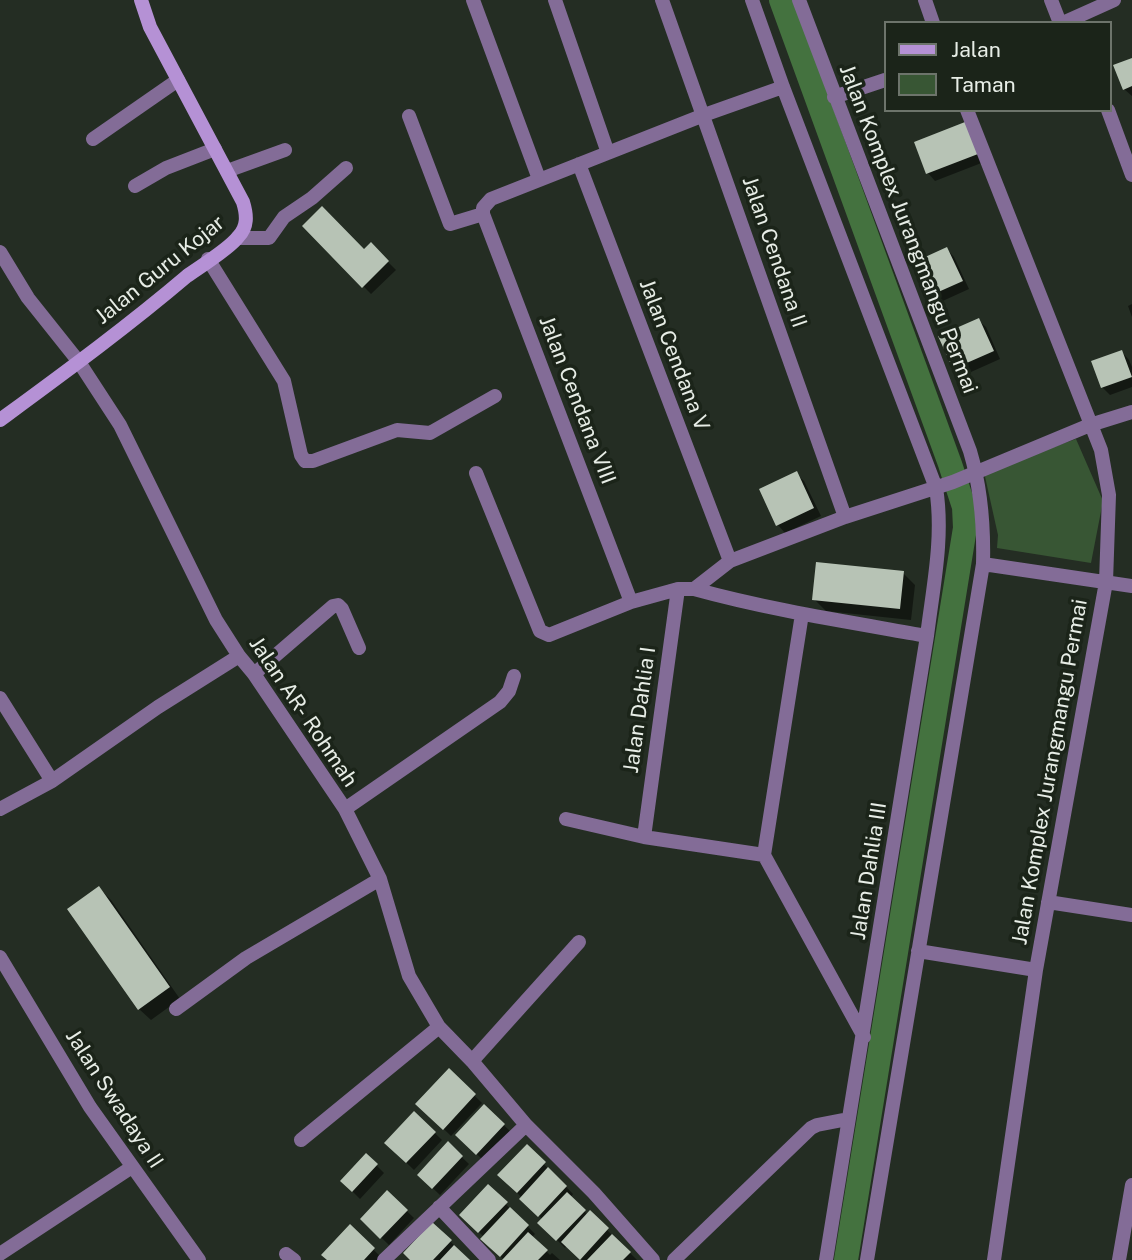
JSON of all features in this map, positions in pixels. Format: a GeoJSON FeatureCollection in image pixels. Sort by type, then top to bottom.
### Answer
{"type":"FeatureCollection","features":[{"type":"Feature","properties":{"kind":"street","name":"Jalan Guru Kojar"},"geometry":{"type":"LineString","coordinates":[[0,420],[123,330],[208,259],[238,238],[245,226],[246,214],[227,171],[150,27],[141,0]]}},
{"type":"Feature","properties":{"kind":"street"},"geometry":{"type":"LineString","coordinates":[[473,0],[539,179]]}},
{"type":"Feature","properties":{"kind":"street"},"geometry":{"type":"LineString","coordinates":[[555,0],[608,153]]}},
{"type":"Feature","properties":{"kind":"street","name":"Jalan Cendana II"},"geometry":{"type":"LineString","coordinates":[[662,0],[845,517]]}},
{"type":"Feature","properties":{"kind":"street"},"geometry":{"type":"LineString","coordinates":[[752,0],[936,488]]}},
{"type":"Feature","properties":{"kind":"street","name":"Jalan Komplex Jurangmangu Permai"},"geometry":{"type":"LineString","coordinates":[[799,0],[973,474],[984,535],[983,564],[867,1260]]}},
{"type":"Feature","properties":{"kind":"street"},"geometry":{"type":"LineString","coordinates":[[925,0],[932,21]]}},
{"type":"Feature","properties":{"kind":"street"},"geometry":{"type":"LineString","coordinates":[[1051,0],[1061,21]]}},
{"type":"Feature","properties":{"kind":"street"},"geometry":{"type":"LineString","coordinates":[[1067,21],[1114,0]]}},
{"type":"Feature","properties":{"kind":"street"},"geometry":{"type":"LineString","coordinates":[[93,139],[178,80]]}},
{"type":"Feature","properties":{"kind":"street"},"geometry":{"type":"LineString","coordinates":[[834,97],[884,80]]}},
{"type":"Feature","properties":{"kind":"street"},"geometry":{"type":"LineString","coordinates":[[409,116],[450,224],[483,214],[483,208],[491,199],[539,179],[783,87]]}},
{"type":"Feature","properties":{"kind":"street","name":"Jalan Komplex Jurangmangu Permai"},"geometry":{"type":"LineString","coordinates":[[968,112],[1101,450],[1110,495],[1106,582],[1036,970],[995,1260]]}},
{"type":"Feature","properties":{"kind":"street"},"geometry":{"type":"LineString","coordinates":[[1109,112],[1132,175]]}},
{"type":"Feature","properties":{"kind":"street"},"geometry":{"type":"LineString","coordinates":[[135,186],[166,168],[215,149]]}},
{"type":"Feature","properties":{"kind":"street"},"geometry":{"type":"LineString","coordinates":[[227,171],[285,149]]}},
{"type":"Feature","properties":{"kind":"street","name":"Jalan Cendana V"},"geometry":{"type":"LineString","coordinates":[[579,164],[730,561]]}},
{"type":"Feature","properties":{"kind":"street"},"geometry":{"type":"LineString","coordinates":[[238,238],[269,238],[285,217],[346,168]]}},
{"type":"Feature","properties":{"kind":"street","name":"Jalan Cendana VIII"},"geometry":{"type":"LineString","coordinates":[[483,214],[631,602]]}},
{"type":"Feature","properties":{"kind":"street","name":"Jalan AR- Rohmah"},"geometry":{"type":"LineString","coordinates":[[0,252],[28,298],[79,362],[120,425],[216,620],[345,809],[380,879],[410,976],[439,1027],[472,1061],[526,1125]]}},
{"type":"Feature","properties":{"kind":"street"},"geometry":{"type":"LineString","coordinates":[[208,259],[284,381],[301,456],[305,461],[313,461],[397,430],[430,433],[495,397]]}},
{"type":"Feature","properties":{"kind":"street"},"geometry":{"type":"LineString","coordinates":[[694,589],[730,561],[845,517],[953,482],[1090,425],[1132,412]]}},
{"type":"Feature","properties":{"kind":"street"},"geometry":{"type":"LineString","coordinates":[[476,473],[540,631],[549,635],[631,602],[678,589],[694,589],[802,614],[927,636]]}},
{"type":"Feature","properties":{"kind":"street","name":"Jalan Dahlia III"},"geometry":{"type":"LineString","coordinates":[[826,1260],[927,636],[939,536],[940,509],[936,488]]}},
{"type":"Feature","properties":{"kind":"street","name":"Jalan Komplex Jurangmangu Permai"},"geometry":{"type":"LineString","coordinates":[[983,564],[1132,586]]}},
{"type":"Feature","properties":{"kind":"street","name":"Jalan Dahlia I"},"geometry":{"type":"LineString","coordinates":[[644,838],[678,589]]}},
{"type":"Feature","properties":{"kind":"street"},"geometry":{"type":"LineString","coordinates":[[254,674],[333,606],[338,605],[342,609],[359,648]]}},
{"type":"Feature","properties":{"kind":"street"},"geometry":{"type":"LineString","coordinates":[[802,614],[764,855],[864,1037]]}},
{"type":"Feature","properties":{"kind":"street"},"geometry":{"type":"LineString","coordinates":[[0,809],[52,781],[158,707],[239,656]]}},
{"type":"Feature","properties":{"kind":"street"},"geometry":{"type":"LineString","coordinates":[[345,809],[500,702],[509,691],[514,676]]}},
{"type":"Feature","properties":{"kind":"street"},"geometry":{"type":"LineString","coordinates":[[0,698],[52,781]]}},
{"type":"Feature","properties":{"kind":"street"},"geometry":{"type":"LineString","coordinates":[[566,820],[644,838],[764,855]]}},
{"type":"Feature","properties":{"kind":"street"},"geometry":{"type":"LineString","coordinates":[[176,1009],[246,958],[380,879]]}},
{"type":"Feature","properties":{"kind":"street"},"geometry":{"type":"LineString","coordinates":[[1048,902],[1132,915]]}},
{"type":"Feature","properties":{"kind":"street"},"geometry":{"type":"LineString","coordinates":[[472,1061],[579,942]]}},
{"type":"Feature","properties":{"kind":"street","name":"Jalan Komplex Jurangmangu Permai"},"geometry":{"type":"LineString","coordinates":[[918,951],[1036,970]]}},
{"type":"Feature","properties":{"kind":"street","name":"Jalan Swadaya II"},"geometry":{"type":"LineString","coordinates":[[0,957],[90,1107],[199,1260]]}},
{"type":"Feature","properties":{"kind":"street"},"geometry":{"type":"LineString","coordinates":[[301,1140],[439,1027]]}},
{"type":"Feature","properties":{"kind":"street"},"geometry":{"type":"LineString","coordinates":[[674,1260],[811,1128],[848,1119]]}},
{"type":"Feature","properties":{"kind":"street"},"geometry":{"type":"LineString","coordinates":[[384,1260],[526,1125],[594,1193],[653,1260]]}},
{"type":"Feature","properties":{"kind":"street"},"geometry":{"type":"LineString","coordinates":[[0,1254],[132,1167]]}},
{"type":"Feature","properties":{"kind":"street"},"geometry":{"type":"LineString","coordinates":[[1119,1260],[1132,1185]]}},
{"type":"Feature","properties":{"kind":"street"},"geometry":{"type":"LineString","coordinates":[[439,1207],[489,1260]]}},
{"type":"Feature","properties":{"kind":"green space"},"geometry":{"type":"Polygon","coordinates":[[[1076,439],[1103,501],[1091,563],[997,548],[998,535],[984,472],[1076,439]]]}},
{"type":"Feature","properties":{"kind":"building"},"geometry":{"type":"Polygon","coordinates":[[[1132,58],[1132,86],[1123,90],[1113,65],[1132,58]]]}},
{"type":"Feature","properties":{"kind":"building"},"geometry":{"type":"Polygon","coordinates":[[[965,122],[978,154],[926,174],[914,142],[965,122]]]}},
{"type":"Feature","properties":{"kind":"building"},"geometry":{"type":"Polygon","coordinates":[[[322,206],[364,249],[371,242],[389,261],[362,288],[302,226],[322,206]]]}},
{"type":"Feature","properties":{"kind":"building"},"geometry":{"type":"Polygon","coordinates":[[[947,247],[963,281],[927,297],[912,263],[947,247]]]}},
{"type":"Feature","properties":{"kind":"building"},"geometry":{"type":"Polygon","coordinates":[[[979,318],[994,351],[953,369],[938,336],[979,318]]]}},
{"type":"Feature","properties":{"kind":"building"},"geometry":{"type":"Polygon","coordinates":[[[1122,350],[1132,377],[1101,388],[1091,361],[1122,350]]]}},
{"type":"Feature","properties":{"kind":"building"},"geometry":{"type":"Polygon","coordinates":[[[797,471],[814,508],[776,526],[759,489],[797,471]]]}},
{"type":"Feature","properties":{"kind":"building"},"geometry":{"type":"Polygon","coordinates":[[[816,562],[904,571],[900,609],[812,600],[816,562]]]}},
{"type":"Feature","properties":{"kind":"building"},"geometry":{"type":"Polygon","coordinates":[[[99,886],[170,987],[138,1010],[67,909],[99,886]]]}},
{"type":"Feature","properties":{"kind":"building"},"geometry":{"type":"Polygon","coordinates":[[[449,1068],[476,1094],[443,1130],[415,1104],[449,1068]]]}},
{"type":"Feature","properties":{"kind":"building"},"geometry":{"type":"Polygon","coordinates":[[[484,1104],[505,1124],[476,1155],[455,1135],[484,1104]]]}},
{"type":"Feature","properties":{"kind":"building"},"geometry":{"type":"Polygon","coordinates":[[[414,1111],[436,1132],[406,1163],[384,1143],[414,1111]]]}},
{"type":"Feature","properties":{"kind":"building"},"geometry":{"type":"Polygon","coordinates":[[[448,1141],[463,1156],[432,1189],[417,1175],[448,1141]]]}},
{"type":"Feature","properties":{"kind":"building"},"geometry":{"type":"Polygon","coordinates":[[[527,1144],[546,1162],[517,1193],[497,1175],[527,1144]]]}},
{"type":"Feature","properties":{"kind":"building"},"geometry":{"type":"Polygon","coordinates":[[[366,1153],[378,1164],[352,1192],[340,1181],[366,1153]]]}},
{"type":"Feature","properties":{"kind":"building"},"geometry":{"type":"Polygon","coordinates":[[[548,1167],[567,1186],[538,1217],[519,1199],[548,1167]]]}},
{"type":"Feature","properties":{"kind":"building"},"geometry":{"type":"Polygon","coordinates":[[[488,1184],[508,1202],[478,1233],[459,1215],[488,1184]]]}},
{"type":"Feature","properties":{"kind":"building"},"geometry":{"type":"Polygon","coordinates":[[[387,1190],[408,1210],[380,1239],[360,1219],[387,1190]]]}},
{"type":"Feature","properties":{"kind":"building"},"geometry":{"type":"Polygon","coordinates":[[[567,1192],[586,1210],[556,1241],[537,1223],[567,1192]]]}},
{"type":"Feature","properties":{"kind":"building"},"geometry":{"type":"Polygon","coordinates":[[[510,1207],[529,1225],[500,1257],[480,1239],[510,1207]]]}},
{"type":"Feature","properties":{"kind":"building"},"geometry":{"type":"Polygon","coordinates":[[[590,1210],[609,1228],[580,1260],[561,1242],[590,1210]]]}},
{"type":"Feature","properties":{"kind":"building"},"geometry":{"type":"Polygon","coordinates":[[[432,1222],[452,1240],[433,1260],[410,1260],[403,1253],[432,1222]]]}},
{"type":"Feature","properties":{"kind":"building"},"geometry":{"type":"Polygon","coordinates":[[[350,1224],[375,1248],[364,1260],[327,1260],[321,1255],[350,1224]]]}},
{"type":"Feature","properties":{"kind":"building"},"geometry":{"type":"Polygon","coordinates":[[[528,1232],[548,1250],[538,1260],[502,1260],[528,1232]]]}},
{"type":"Feature","properties":{"kind":"building"},"geometry":{"type":"Polygon","coordinates":[[[612,1234],[631,1252],[623,1260],[587,1260],[612,1234]]]}},
{"type":"Feature","properties":{"kind":"building"},"geometry":{"type":"Polygon","coordinates":[[[454,1245],[470,1260],[440,1260],[454,1245]]]}},
{"type":"Feature","properties":{"kind":"waterway"},"geometry":{"type":"LineString","coordinates":[[781,0],[964,507],[965,528],[846,1260]]}}]}
